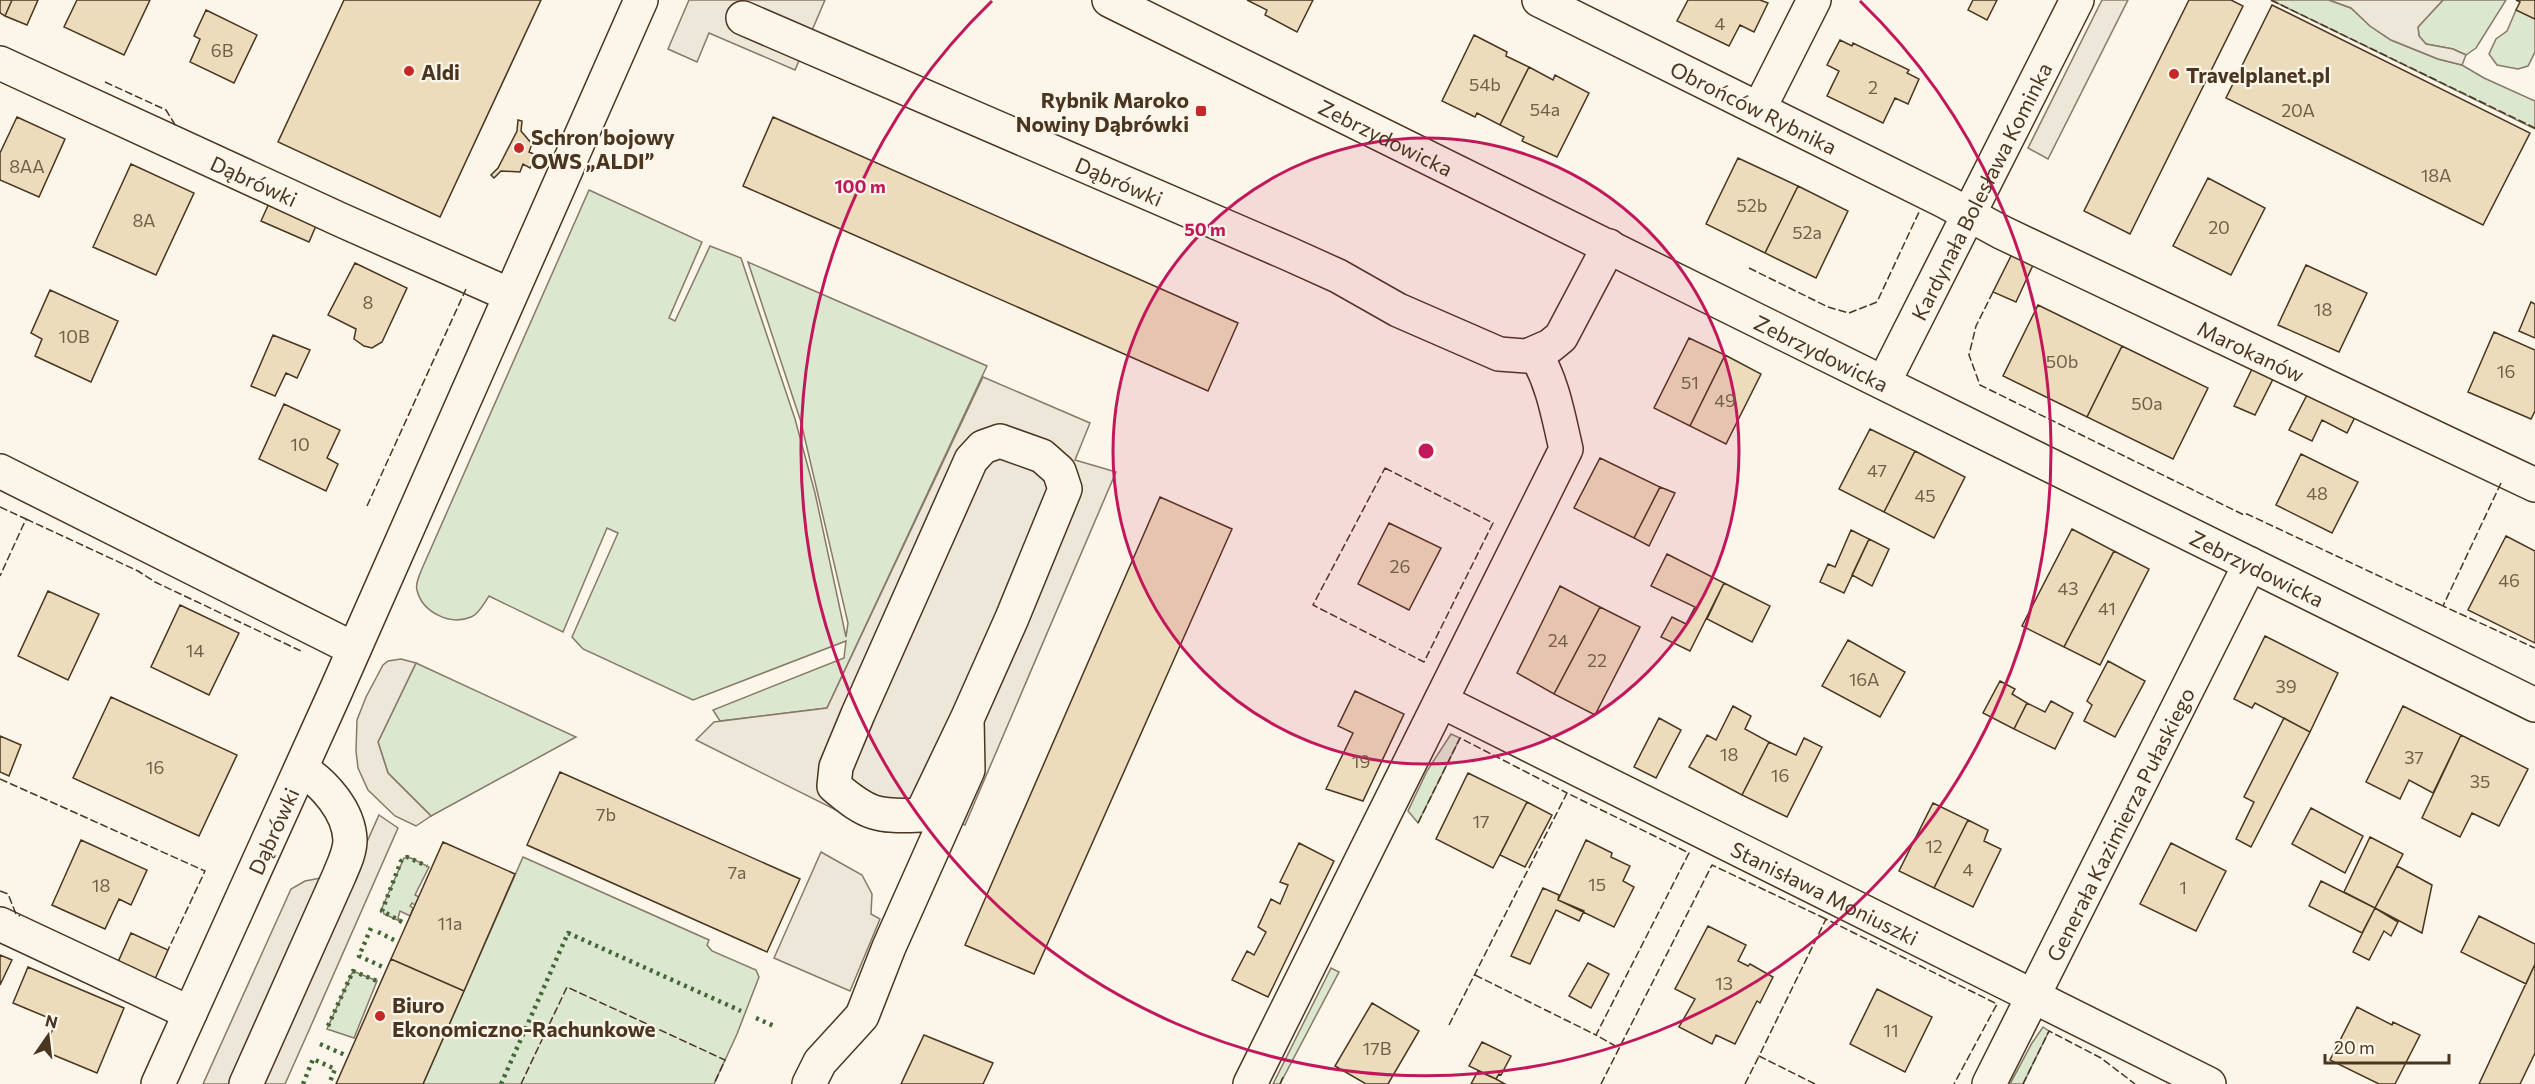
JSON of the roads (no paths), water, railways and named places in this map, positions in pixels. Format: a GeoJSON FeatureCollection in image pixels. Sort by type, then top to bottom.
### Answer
{"type":"FeatureCollection","features":[{"type":"Feature","properties":{"kind":"street","name":"Dąbrówki"},"geometry":{"type":"LineString","coordinates":[[158,1084],[301,769],[641,0]]}},
{"type":"Feature","properties":{"kind":"street","name":"Zebrzydowicka"},"geometry":{"type":"LineString","coordinates":[[1109,0],[2535,705]]}},
{"type":"Feature","properties":{"kind":"street","name":"Obrońców Rybnika"},"geometry":{"type":"LineString","coordinates":[[1539,0],[1969,213]]}},
{"type":"Feature","properties":{"kind":"street"},"geometry":{"type":"LineString","coordinates":[[1759,109],[1814,0]]}},
{"type":"Feature","properties":{"kind":"street","name":"Kardynała Bolesława Kominka"},"geometry":{"type":"LineString","coordinates":[[1884,382],[2076,0]]}},
{"type":"Feature","properties":{"kind":"street","name":"Dąbrówki"},"geometry":{"type":"LineString","coordinates":[[743,18],[1287,253],[1338,276],[1398,310],[1509,357],[1535,353],[1550,346],[1565,331],[1609,246]]}},
{"type":"Feature","properties":{"kind":"street","name":"Dąbrówki"},"geometry":{"type":"LineString","coordinates":[[0,63],[510,295]]}},
{"type":"Feature","properties":{"kind":"street","name":"Marokanów"},"geometry":{"type":"LineString","coordinates":[[1969,213],[2001,232],[2535,485]]}},
{"type":"Feature","properties":{"kind":"street"},"geometry":{"type":"LineString","coordinates":[[1250,1084],[1566,449],[1552,387],[1535,353]]}},
{"type":"Feature","properties":{"kind":"street"},"geometry":{"type":"LineString","coordinates":[[809,1084],[820,1062],[862,1016],[889,947],[968,770],[967,719],[1012,618],[1065,489],[1059,471],[1042,456],[1000,441],[984,447],[971,460],[858,714],[836,767],[834,786],[872,814],[893,817],[921,815],[967,719]]}},
{"type":"Feature","properties":{"kind":"street"},"geometry":{"type":"LineString","coordinates":[[0,471],[354,649]]}},
{"type":"Feature","properties":{"kind":"street","name":"Generała Kazimierza Pułaskiego"},"geometry":{"type":"LineString","coordinates":[[1989,1084],[2250,564]]}},
{"type":"Feature","properties":{"kind":"street","name":"Stanisława Moniuszki"},"geometry":{"type":"LineString","coordinates":[[1441,701],[2209,1084]]}},
{"type":"Feature","properties":{"kind":"street"},"geometry":{"type":"LineString","coordinates":[[246,1084],[349,848],[348,829],[328,790],[317,779],[301,769]]}},
{"type":"Feature","properties":{"kind":"street"},"geometry":{"type":"LineString","coordinates":[[0,924],[190,1013]]}},
{"type":"Feature","properties":{"kind":"place","name":"Aldi"},"geometry":{"type":"Point","coordinates":[409,71]}},
{"type":"Feature","properties":{"kind":"place","name":"Travelplanet.pl"},"geometry":{"type":"Point","coordinates":[2174,74]}},
{"type":"Feature","properties":{"kind":"place","name":"Rybnik Maroko Nowiny Dąbrówki"},"geometry":{"type":"Point","coordinates":[1201,111]}},
{"type":"Feature","properties":{"kind":"place","name":"Schron bojowy OWS „ALDI”"},"geometry":{"type":"Point","coordinates":[519,148]}},
{"type":"Feature","properties":{"kind":"place","name":"Biuro Ekonomiczno-Rachunkowe"},"geometry":{"type":"Point","coordinates":[380,1016]}}]}
